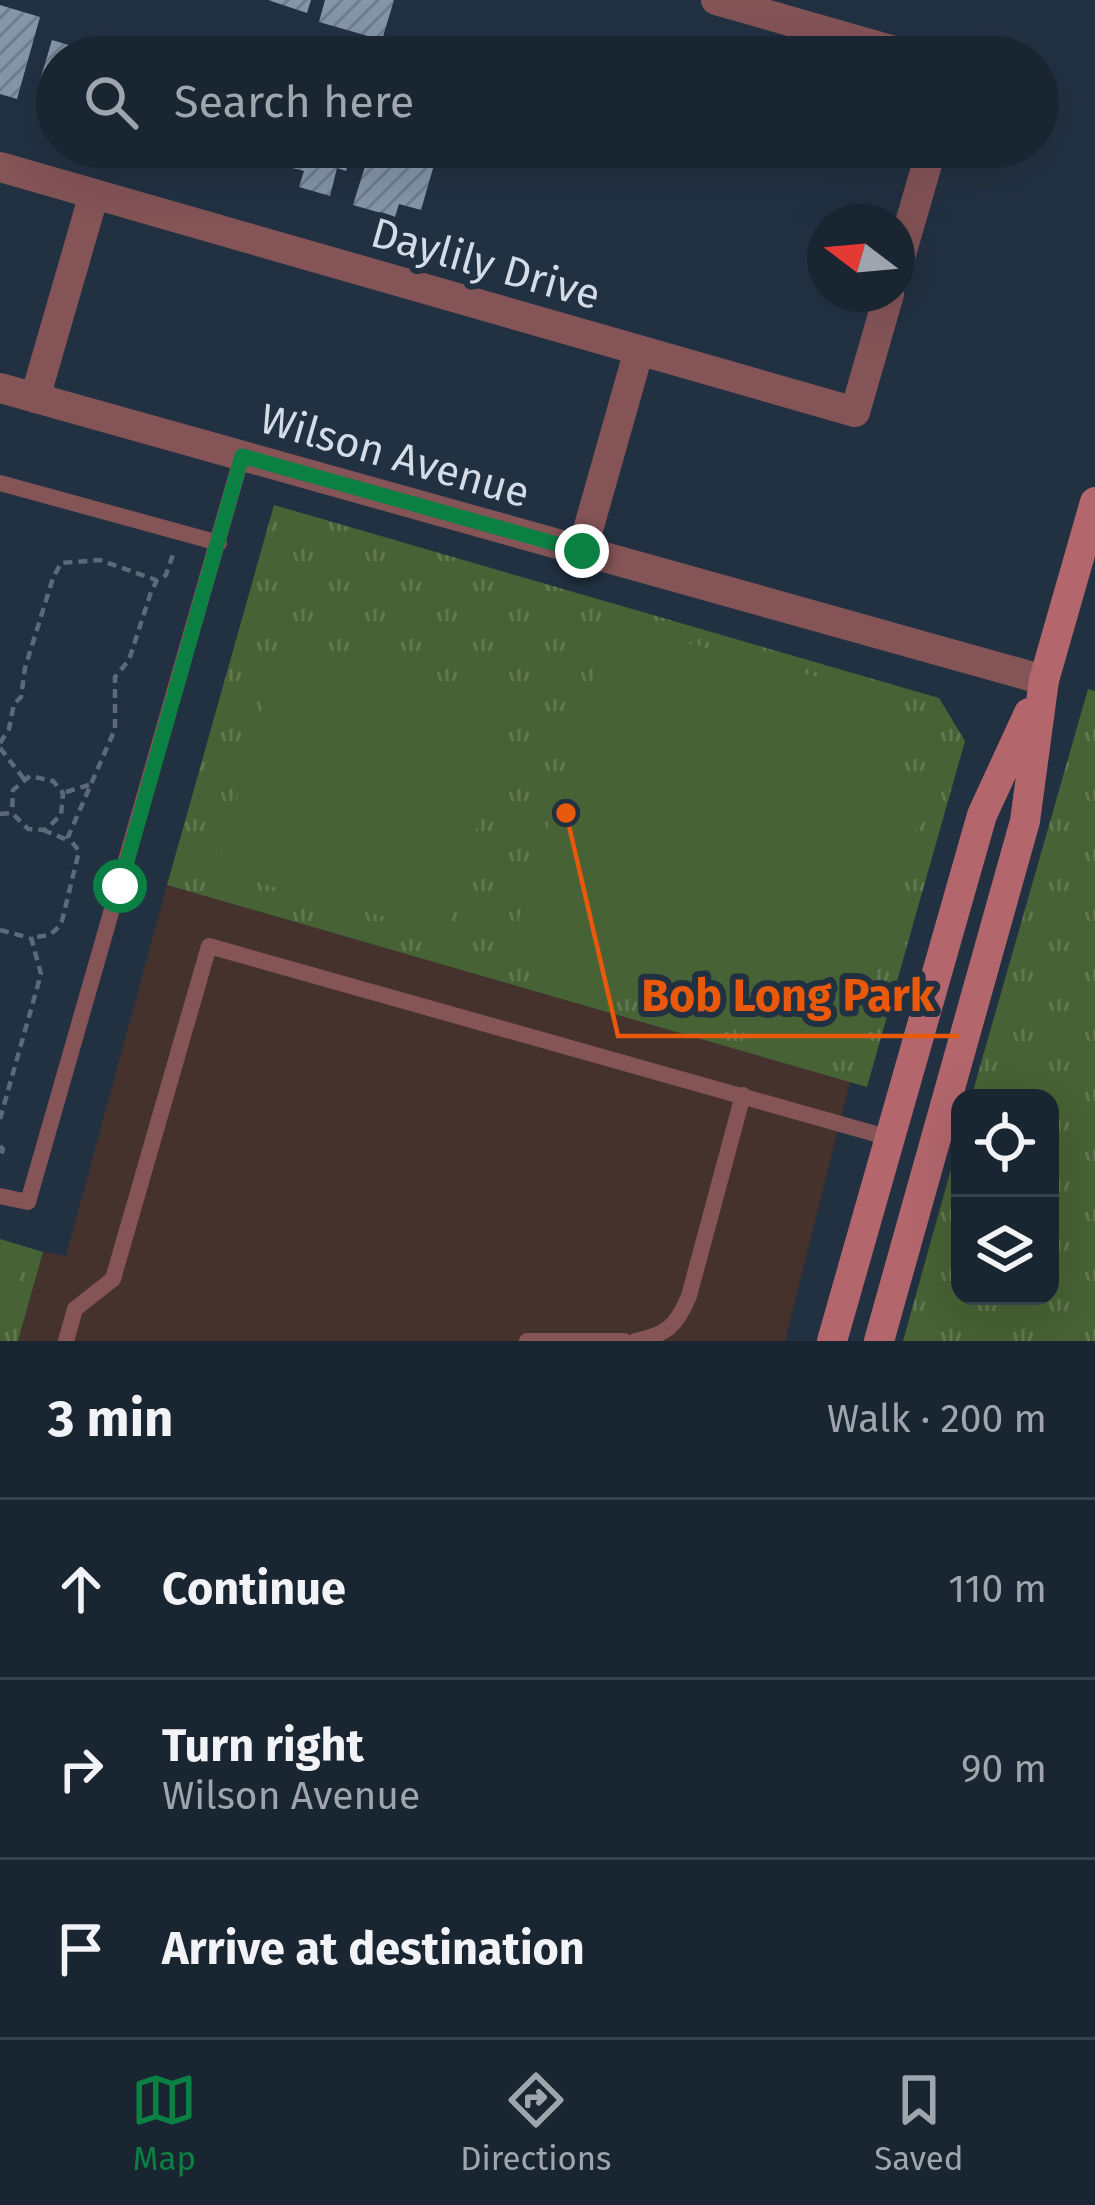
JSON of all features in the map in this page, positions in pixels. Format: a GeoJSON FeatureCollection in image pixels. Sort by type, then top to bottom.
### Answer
{"type":"FeatureCollection","features":[{"type":"Feature","properties":{"kind":"main road"},"geometry":{"type":"LineString","coordinates":[[879,1341],[1024,821],[1044,680],[1095,502]]}},
{"type":"Feature","properties":{"kind":"main road"},"geometry":{"type":"LineString","coordinates":[[832,1341],[982,815],[1044,680]]}},
{"type":"Feature","properties":{"kind":"street"},"geometry":{"type":"LineString","coordinates":[[716,0],[842,36]]}},
{"type":"Feature","properties":{"kind":"street","name":"Daylily Drive"},"geometry":{"type":"LineString","coordinates":[[0,167],[856,412],[885,312]]}},
{"type":"Feature","properties":{"kind":"street"},"geometry":{"type":"LineString","coordinates":[[915,206],[926,168]]}},
{"type":"Feature","properties":{"kind":"street"},"geometry":{"type":"LineString","coordinates":[[35,398],[94,194]]}},
{"type":"Feature","properties":{"kind":"street"},"geometry":{"type":"LineString","coordinates":[[582,551],[639,350]]}},
{"type":"Feature","properties":{"kind":"street","name":"Wilson Avenue"},"geometry":{"type":"LineString","coordinates":[[0,388],[1044,680]]}},
{"type":"Feature","properties":{"kind":"lane"},"geometry":{"type":"LineString","coordinates":[[0,1196],[28,1202],[242,456]]}},
{"type":"Feature","properties":{"kind":"lane"},"geometry":{"type":"LineString","coordinates":[[0,483],[219,543]]}},
{"type":"Feature","properties":{"kind":"lane"},"geometry":{"type":"LineString","coordinates":[[66,1341],[75,1309],[113,1279],[209,946],[890,1138]]}},
{"type":"Feature","properties":{"kind":"lane"},"geometry":{"type":"LineString","coordinates":[[635,1341],[660,1336],[678,1324],[743,1095]]}},
{"type":"Feature","properties":{"kind":"lane"},"geometry":{"type":"LineString","coordinates":[[527,1341],[624,1341]]}},
{"type":"Feature","properties":{"kind":"path"},"geometry":{"type":"LineString","coordinates":[[70,841],[115,729],[116,677],[129,660],[157,580],[166,575],[180,534]]}},
{"type":"Feature","properties":{"kind":"path"},"geometry":{"type":"LineString","coordinates":[[24,779],[0,746],[14,704],[21,697],[25,668],[52,578],[61,563],[100,560],[157,580]]}},
{"type":"Feature","properties":{"kind":"path"},"geometry":{"type":"LineString","coordinates":[[0,930],[45,937],[62,921],[79,851],[70,841],[43,830],[28,830],[12,814],[11,795],[24,779],[44,777],[63,793]]}},
{"type":"Feature","properties":{"kind":"path"},"geometry":{"type":"LineString","coordinates":[[63,793],[89,785]]}},
{"type":"Feature","properties":{"kind":"path"},"geometry":{"type":"LineString","coordinates":[[43,830],[61,815],[63,793]]}},
{"type":"Feature","properties":{"kind":"path"},"geometry":{"type":"LineString","coordinates":[[0,814],[12,814]]}},
{"type":"Feature","properties":{"kind":"path"},"geometry":{"type":"LineString","coordinates":[[0,1119],[41,974],[30,938]]}},
{"type":"Feature","properties":{"kind":"path"},"geometry":{"type":"LineString","coordinates":[[0,1146],[0,1160]]}},
{"type":"Feature","properties":{"kind":"shaded area"},"geometry":{"type":"Polygon","coordinates":[[[167,885],[850,1082],[785,1341],[18,1341],[43,1252],[66,1256],[167,885]]]}},
{"type":"Feature","properties":{"kind":"green space"},"geometry":{"type":"Polygon","coordinates":[[[274,505],[939,698],[965,741],[867,1087],[167,885],[274,505]]]}},
{"type":"Feature","properties":{"kind":"green space"},"geometry":{"type":"Polygon","coordinates":[[[611,623],[817,677],[842,690],[893,732],[920,815],[851,1063],[505,964],[611,623]]]}},
{"type":"Feature","properties":{"kind":"green space"},"geometry":{"type":"Polygon","coordinates":[[[281,640],[511,703],[447,934],[217,871],[281,640]]]}},
{"type":"Feature","properties":{"kind":"green space"},"geometry":{"type":"Polygon","coordinates":[[[1088,689],[1095,691],[1095,1341],[903,1341],[951,1169],[951,1305],[1059,1305],[1059,1089],[974,1089],[1088,689]]]}},
{"type":"Feature","properties":{"kind":"green space"},"geometry":{"type":"Polygon","coordinates":[[[0,1239],[43,1252],[18,1341],[0,1341],[0,1239]]]}},
{"type":"Feature","properties":{"kind":"green space"},"geometry":{"type":"Polygon","coordinates":[[[0,1253],[25,1260],[2,1341],[0,1341],[0,1253]]]}},
{"type":"Feature","properties":{"kind":"building"},"geometry":{"type":"Polygon","coordinates":[[[268,0],[311,0],[307,13],[268,0]]]}},
{"type":"Feature","properties":{"kind":"building"},"geometry":{"type":"Polygon","coordinates":[[[325,0],[394,0],[383,36],[319,22],[325,0]]]}},
{"type":"Feature","properties":{"kind":"building"},"geometry":{"type":"Polygon","coordinates":[[[0,5],[40,17],[17,99],[0,94],[0,5]]]}},
{"type":"Feature","properties":{"kind":"building"},"geometry":{"type":"Polygon","coordinates":[[[292,168],[337,168],[330,196],[299,187],[304,171],[292,168]]]}},
{"type":"Feature","properties":{"kind":"building"},"geometry":{"type":"Polygon","coordinates":[[[364,168],[433,168],[421,210],[399,204],[395,217],[353,205],[364,168]]]}},
{"type":"Feature","properties":{"kind":"place","name":"Bob Long Park"},"geometry":{"type":"Point","coordinates":[566,813]}},
{"type":"Feature","properties":{"kind":"route"},"geometry":{"type":"LineString","coordinates":[[120,886],[242,456],[582,551]]}}]}
